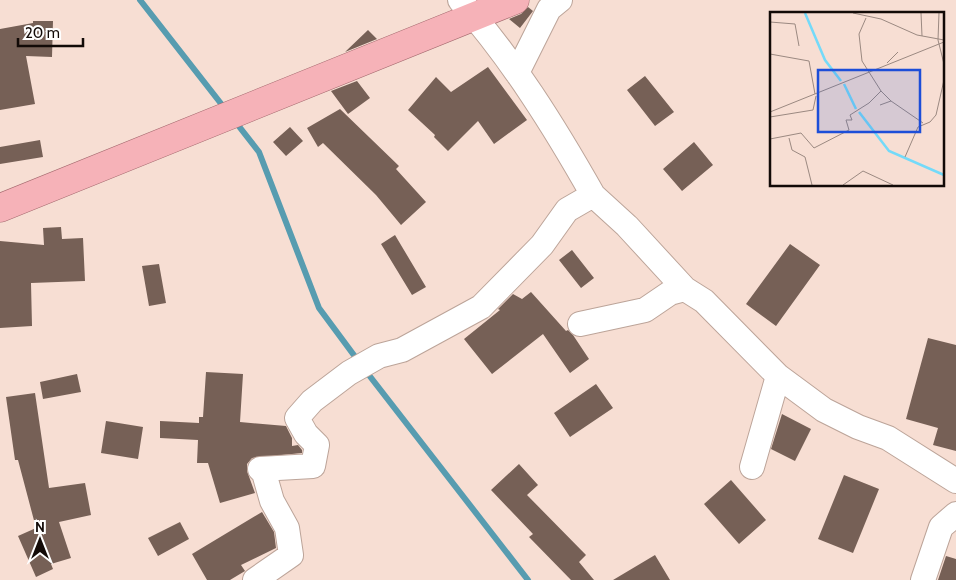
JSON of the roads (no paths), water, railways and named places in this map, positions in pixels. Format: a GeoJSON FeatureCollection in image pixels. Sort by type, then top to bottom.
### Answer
{"type":"FeatureCollection","features":[{"type":"Feature","properties":{"kind":"highway"},"geometry":{"type":"LineString","coordinates":[[0,208],[515,0]]}},
{"type":"Feature","properties":{"kind":"street"},"geometry":{"type":"LineString","coordinates":[[460,0],[492,36],[566,147],[593,195],[627,226],[685,289],[704,301],[778,376],[824,410],[858,427],[888,438],[956,481]]}},
{"type":"Feature","properties":{"kind":"street"},"geometry":{"type":"LineString","coordinates":[[517,73],[549,9],[560,0]]}},
{"type":"Feature","properties":{"kind":"street"},"geometry":{"type":"LineString","coordinates":[[255,580],[291,555],[287,528],[272,501],[264,473],[260,469],[313,466],[317,445],[306,434],[298,418],[312,401],[349,373],[379,356],[402,350],[481,307],[542,245],[567,210],[593,195]]}},
{"type":"Feature","properties":{"kind":"street"},"geometry":{"type":"LineString","coordinates":[[580,324],[645,310],[670,293],[685,289]]}},
{"type":"Feature","properties":{"kind":"street"},"geometry":{"type":"LineString","coordinates":[[752,468],[778,376]]}},
{"type":"Feature","properties":{"kind":"street"},"geometry":{"type":"LineString","coordinates":[[923,580],[941,527],[956,514]]}},
{"type":"Feature","properties":{"kind":"waterway"},"geometry":{"type":"LineString","coordinates":[[140,0],[226,110]]}},
{"type":"Feature","properties":{"kind":"waterway"},"geometry":{"type":"LineString","coordinates":[[234,120],[259,152],[319,308],[359,362]]}},
{"type":"Feature","properties":{"kind":"waterway"},"geometry":{"type":"LineString","coordinates":[[365,370],[528,580]]}}]}
